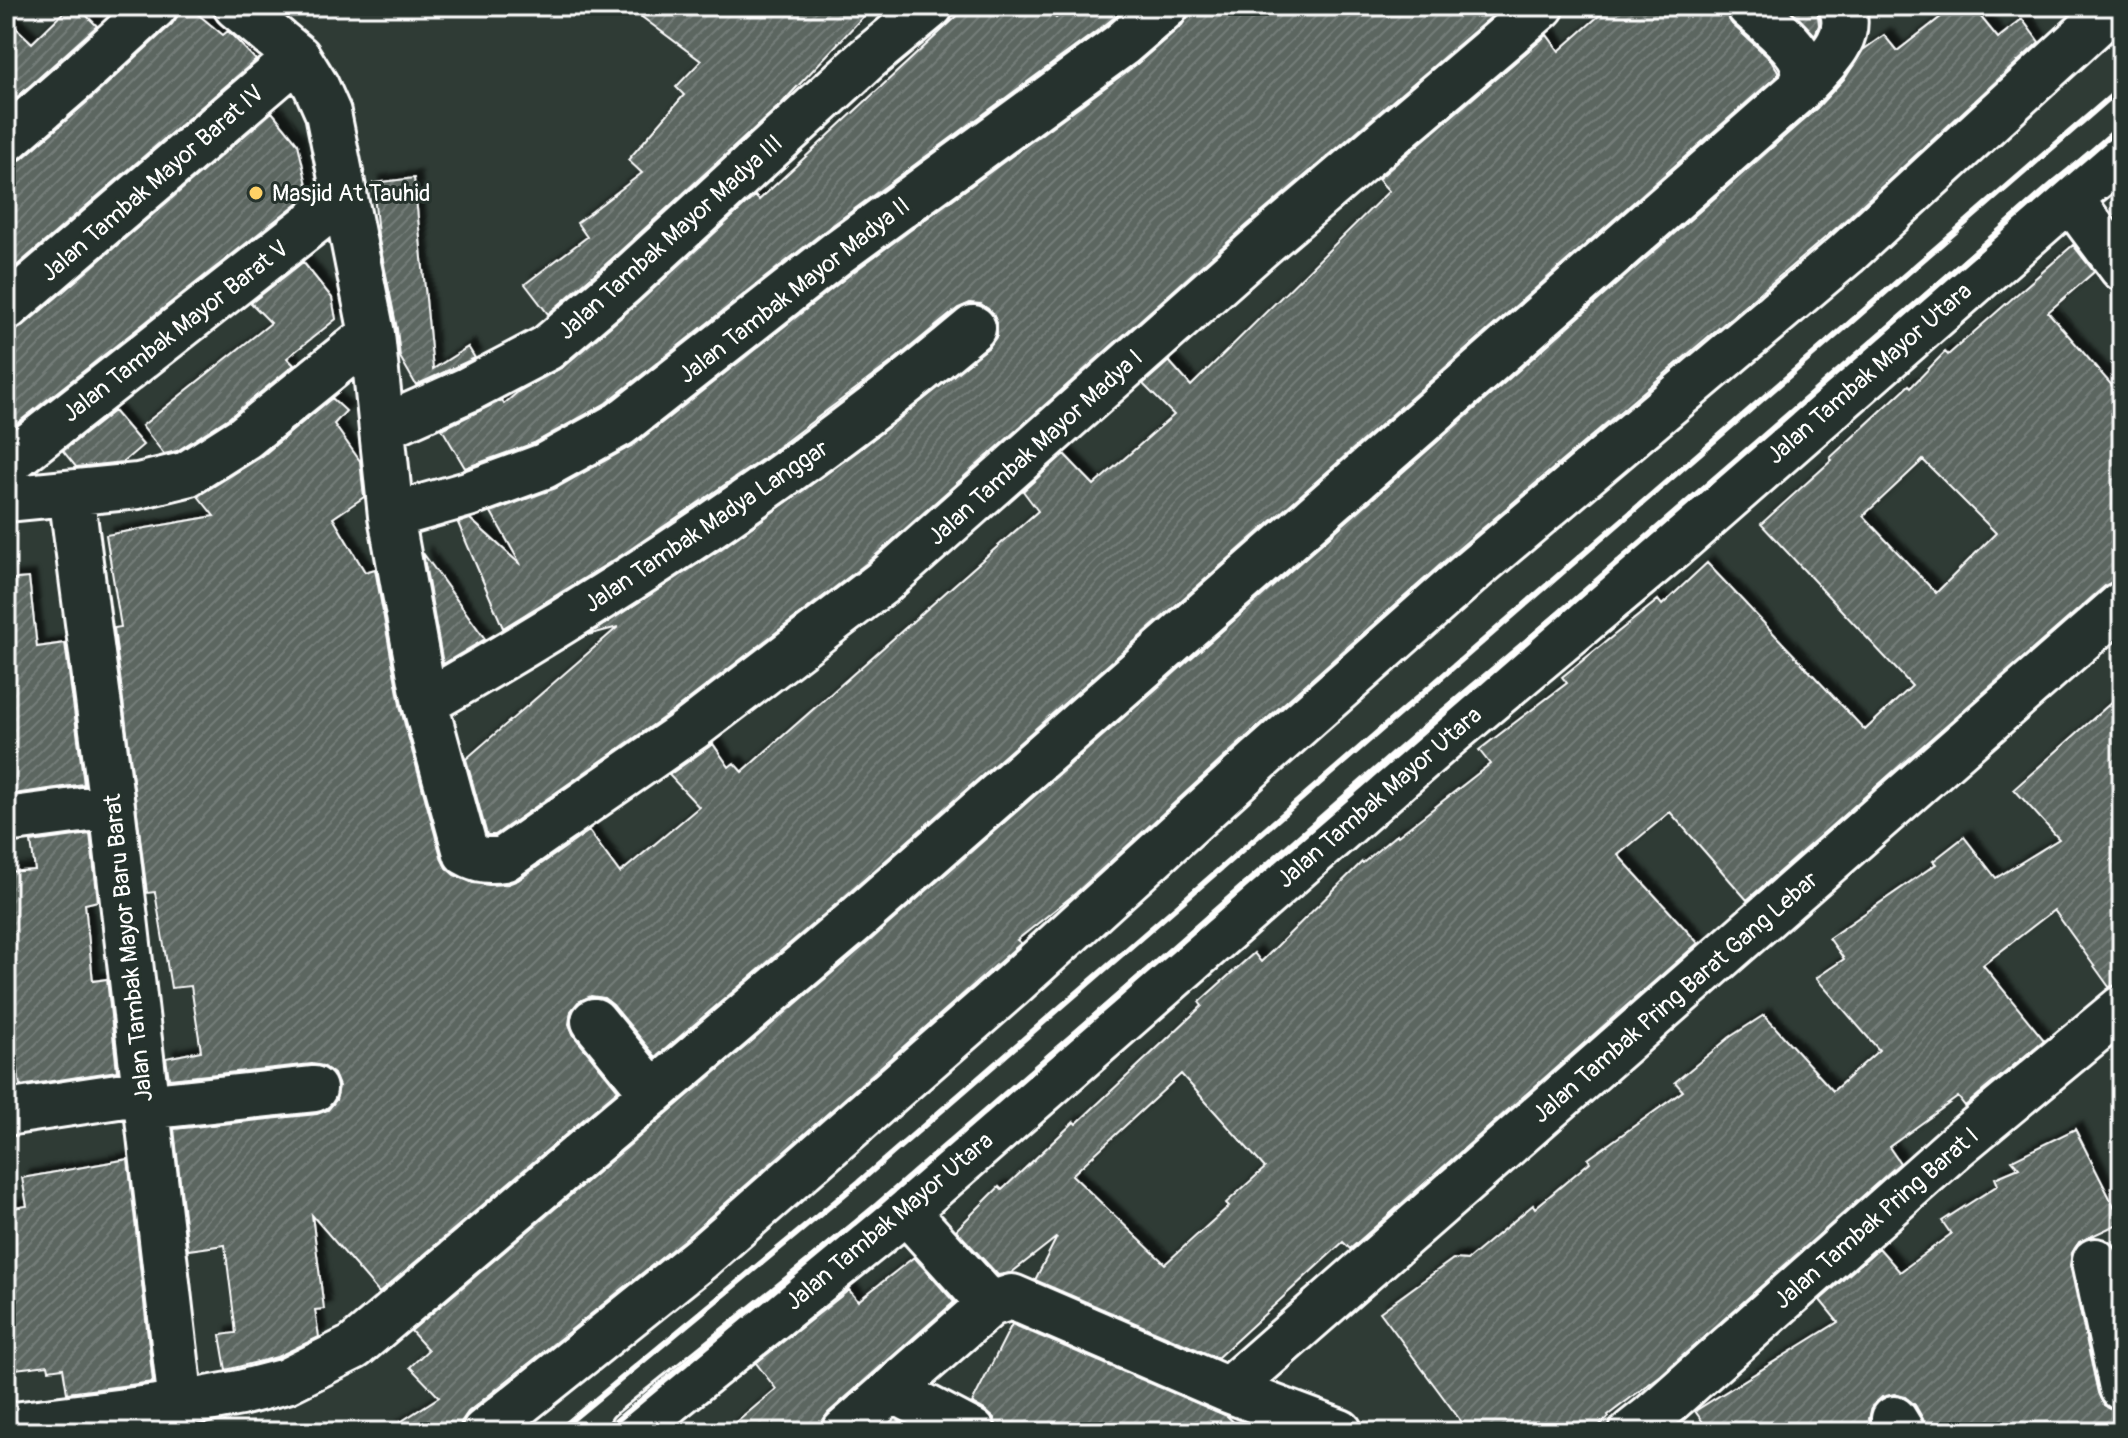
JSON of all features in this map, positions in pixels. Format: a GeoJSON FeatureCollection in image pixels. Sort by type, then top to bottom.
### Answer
{"type":"FeatureCollection","features":[{"type":"Feature","properties":{"kind":"street"},"geometry":{"type":"LineString","coordinates":[[6,140],[155,6]]}},
{"type":"Feature","properties":{"kind":"street"},"geometry":{"type":"LineString","coordinates":[[236,6],[298,57],[328,113],[372,334],[391,516],[425,703]]}},
{"type":"Feature","properties":{"kind":"street","name":"Jalan Tambak Mayor Madya III"},"geometry":{"type":"LineString","coordinates":[[382,428],[469,389],[547,348],[621,285],[867,59],[931,6]]}},
{"type":"Feature","properties":{"kind":"street","name":"Jalan Tambak Mayor Madya II"},"geometry":{"type":"LineString","coordinates":[[391,516],[468,494],[544,466],[620,424],[837,253],[1121,45],[1166,6]]}},
{"type":"Feature","properties":{"kind":"street","name":"Jalan Tambak Mayor Madya I"},"geometry":{"type":"LineString","coordinates":[[425,703],[466,853],[480,860],[504,859],[691,729],[883,582],[1262,245],[1542,6]]}},
{"type":"Feature","properties":{"kind":"street"},"geometry":{"type":"LineString","coordinates":[[1749,6],[1800,55],[1804,75],[1800,89]]}},
{"type":"Feature","properties":{"kind":"street"},"geometry":{"type":"LineString","coordinates":[[6,1426],[181,1404],[240,1393],[286,1381],[354,1347],[862,915],[1800,89],[1838,47],[1847,20],[1841,6]]}},
{"type":"Feature","properties":{"kind":"street"},"geometry":{"type":"LineString","coordinates":[[484,1432],[713,1248],[1011,986],[1473,570],[1846,254],[2106,14]]}},
{"type":"Feature","properties":{"kind":"street","name":"Jalan Tambak Mayor Barat IV"},"geometry":{"type":"LineString","coordinates":[[6,308],[298,57]]}},
{"type":"Feature","properties":{"kind":"street","name":"Jalan Tambak Mayor Utara"},"geometry":{"type":"LineString","coordinates":[[631,1432],[906,1211],[1444,739],[1686,535],[2070,198],[2122,156]]}},
{"type":"Feature","properties":{"kind":"street","name":"Jalan Tambak Mayor Barat V"},"geometry":{"type":"LineString","coordinates":[[6,464],[344,198]]}},
{"type":"Feature","properties":{"kind":"street"},"geometry":{"type":"LineString","coordinates":[[2070,198],[2122,268]]}},
{"type":"Feature","properties":{"kind":"street","name":"Jalan Tambak Madya Langgar"},"geometry":{"type":"LineString","coordinates":[[425,703],[619,588],[759,493],[848,428],[973,328]]}},
{"type":"Feature","properties":{"kind":"street"},"geometry":{"type":"LineString","coordinates":[[6,499],[138,486],[187,474],[245,437],[372,334]]}},
{"type":"Feature","properties":{"kind":"street","name":"Jalan Tambak Mayor Baru Barat"},"geometry":{"type":"LineString","coordinates":[[71,493],[112,806],[181,1404]]}},
{"type":"Feature","properties":{"kind":"street","name":"Jalan Tambak Pring Barat Gang Lebar"},"geometry":{"type":"LineString","coordinates":[[1228,1390],[2122,604]]}},
{"type":"Feature","properties":{"kind":"street"},"geometry":{"type":"LineString","coordinates":[[6,820],[112,806]]}},
{"type":"Feature","properties":{"kind":"street","name":"Jalan Tambak Pring Barat I"},"geometry":{"type":"LineString","coordinates":[[1632,1432],[1955,1147],[2122,1008]]}},
{"type":"Feature","properties":{"kind":"street"},"geometry":{"type":"LineString","coordinates":[[594,1021],[653,1093]]}},
{"type":"Feature","properties":{"kind":"street"},"geometry":{"type":"LineString","coordinates":[[6,1113],[314,1089]]}},
{"type":"Feature","properties":{"kind":"street"},"geometry":{"type":"LineString","coordinates":[[906,1211],[990,1304]]}},
{"type":"Feature","properties":{"kind":"street"},"geometry":{"type":"LineString","coordinates":[[2095,1261],[2122,1388]]}},
{"type":"Feature","properties":{"kind":"street"},"geometry":{"type":"LineString","coordinates":[[844,1432],[990,1304],[1012,1297],[1228,1390],[1340,1432]]}},
{"type":"Feature","properties":{"kind":"street"},"geometry":{"type":"LineString","coordinates":[[893,1390],[973,1432]]}},
{"type":"Feature","properties":{"kind":"building"},"geometry":{"type":"Polygon","coordinates":[[[70,6],[77,6],[97,26],[6,107],[6,18],[32,43],[70,6]]]}},
{"type":"Feature","properties":{"kind":"building"},"geometry":{"type":"Polygon","coordinates":[[[179,6],[188,6],[223,35],[228,31],[256,60],[6,275],[6,164],[22,159],[93,97],[172,24],[179,14],[179,6]]]}},
{"type":"Feature","properties":{"kind":"building"},"geometry":{"type":"Polygon","coordinates":[[[627,6],[873,6],[781,104],[548,314],[525,284],[587,237],[577,223],[642,173],[628,160],[684,95],[676,87],[701,61],[627,6]]]}},
{"type":"Feature","properties":{"kind":"building"},"geometry":{"type":"Polygon","coordinates":[[[968,6],[1043,6],[1056,18],[1070,6],[1128,6],[822,233],[606,403],[534,443],[465,468],[442,429],[502,400],[504,404],[519,391],[563,367],[755,196],[759,200],[968,6]]]}},
{"type":"Feature","properties":{"kind":"building"},"geometry":{"type":"Polygon","coordinates":[[[1190,6],[1504,6],[1246,226],[867,563],[676,709],[495,835],[487,835],[466,759],[618,627],[588,635],[721,549],[858,451],[989,347],[997,336],[997,323],[992,312],[981,304],[970,303],[958,308],[761,460],[625,553],[503,628],[458,523],[470,519],[521,565],[491,512],[556,488],[635,444],[852,273],[1137,64],[1182,25],[1189,15],[1190,6]]]}},
{"type":"Feature","properties":{"kind":"building"},"geometry":{"type":"Polygon","coordinates":[[[1610,6],[1725,6],[1732,24],[1771,60],[1778,75],[834,906],[656,1057],[604,998],[591,996],[578,1002],[571,1011],[569,1024],[574,1036],[618,1090],[379,1293],[312,1215],[324,1309],[315,1310],[319,1337],[277,1357],[226,1370],[220,1335],[236,1333],[225,1245],[188,1250],[174,1129],[317,1114],[328,1110],[336,1100],[339,1086],[334,1074],[323,1066],[312,1064],[169,1079],[166,1058],[201,1051],[191,986],[171,988],[155,892],[147,893],[114,628],[121,627],[106,535],[214,516],[198,496],[261,457],[332,398],[346,411],[334,424],[360,461],[364,497],[333,518],[365,572],[375,569],[401,710],[446,868],[473,883],[508,884],[589,831],[620,873],[699,807],[669,775],[713,744],[729,767],[734,763],[742,772],[1038,511],[1023,491],[1064,454],[1094,485],[1174,415],[1143,384],[1169,361],[1191,386],[1389,191],[1378,179],[1547,35],[1559,51],[1610,6]]]}},
{"type":"Feature","properties":{"kind":"building"},"geometry":{"type":"Polygon","coordinates":[[[1787,6],[1817,6],[1819,25],[1815,35],[1787,6]]]}},
{"type":"Feature","properties":{"kind":"building"},"geometry":{"type":"Polygon","coordinates":[[[1955,6],[1972,6],[1998,38],[2022,19],[2039,42],[1839,226],[1456,551],[1076,893],[1017,940],[1021,943],[685,1239],[468,1412],[461,1422],[460,1432],[385,1432],[439,1397],[410,1367],[428,1350],[411,1331],[866,944],[1817,108],[1846,77],[1863,50],[1884,35],[1897,51],[1955,6]]]}},
{"type":"Feature","properties":{"kind":"building"},"geometry":{"type":"Polygon","coordinates":[[[272,112],[298,144],[309,194],[6,432],[6,334],[22,327],[272,112]]]}},
{"type":"Feature","properties":{"kind":"building"},"geometry":{"type":"Polygon","coordinates":[[[414,178],[433,369],[468,347],[475,358],[416,385],[400,357],[378,235],[373,183],[414,178]]]}},
{"type":"Feature","properties":{"kind":"building"},"geometry":{"type":"Polygon","coordinates":[[[2073,245],[2094,272],[2048,312],[2122,397],[2122,580],[2106,585],[1747,900],[1670,812],[1618,855],[1698,943],[1350,1249],[1343,1242],[1217,1358],[1035,1280],[1057,1237],[1011,1273],[998,1275],[956,1230],[999,1187],[1002,1190],[1074,1122],[1076,1124],[1202,1006],[1199,1002],[1254,953],[1261,962],[1362,862],[1490,764],[1479,750],[1567,683],[1562,677],[1658,600],[1662,605],[1707,563],[1865,730],[1912,686],[1761,524],[1945,352],[1948,355],[2073,245]],[[1923,460],[1863,516],[1936,593],[1996,533],[1923,460]],[[1181,1074],[1072,1175],[1165,1264],[1229,1206],[1226,1203],[1265,1168],[1181,1074]]]}},
{"type":"Feature","properties":{"kind":"building"},"geometry":{"type":"Polygon","coordinates":[[[303,262],[332,298],[336,319],[287,358],[294,365],[230,417],[177,451],[164,454],[142,426],[271,323],[251,303],[303,262]]]}},
{"type":"Feature","properties":{"kind":"building"},"geometry":{"type":"Polygon","coordinates":[[[114,411],[143,445],[123,462],[76,467],[63,451],[114,411]]]}},
{"type":"Feature","properties":{"kind":"building"},"geometry":{"type":"Polygon","coordinates":[[[423,553],[485,639],[443,664],[423,553]]]}},
{"type":"Feature","properties":{"kind":"building"},"geometry":{"type":"Polygon","coordinates":[[[29,578],[37,647],[65,643],[84,784],[6,795],[6,580],[29,578]]]}},
{"type":"Feature","properties":{"kind":"building"},"geometry":{"type":"Polygon","coordinates":[[[2122,693],[2122,984],[2109,987],[2054,910],[1983,965],[2044,1040],[1965,1106],[1958,1097],[1889,1147],[1900,1163],[1661,1375],[1608,1415],[1592,1432],[1469,1432],[1380,1312],[1453,1259],[1467,1260],[1533,1205],[1535,1208],[1590,1162],[1588,1159],[1683,1091],[1675,1082],[1730,1037],[1764,1015],[1833,1091],[1879,1050],[1816,978],[1844,959],[1829,938],[1936,864],[1933,861],[1964,837],[1996,878],[2059,839],[2014,789],[2122,693]]]}},
{"type":"Feature","properties":{"kind":"building"},"geometry":{"type":"Polygon","coordinates":[[[90,834],[98,901],[85,904],[93,981],[107,979],[117,1071],[20,1086],[16,1058],[6,1060],[6,872],[35,870],[31,842],[90,834]]]}},
{"type":"Feature","properties":{"kind":"building"},"geometry":{"type":"Polygon","coordinates":[[[2075,1129],[2122,1222],[2079,1242],[2072,1253],[2070,1265],[2098,1393],[2104,1405],[2118,1412],[2122,1432],[1927,1432],[1915,1405],[1905,1397],[1894,1394],[1882,1397],[1872,1406],[1869,1419],[1873,1432],[1710,1432],[1695,1411],[1838,1322],[1820,1300],[1879,1248],[1900,1272],[1951,1234],[1942,1221],[1998,1185],[1995,1178],[2019,1168],[2012,1160],[2075,1129]]]}},
{"type":"Feature","properties":{"kind":"building"},"geometry":{"type":"Polygon","coordinates":[[[128,1159],[153,1382],[67,1393],[63,1368],[49,1370],[48,1365],[6,1370],[6,1209],[27,1206],[22,1178],[128,1159]]]}},
{"type":"Feature","properties":{"kind":"building"},"geometry":{"type":"Polygon","coordinates":[[[914,1257],[954,1302],[828,1413],[821,1423],[820,1432],[725,1432],[776,1389],[756,1363],[849,1290],[858,1301],[914,1257]]]}},
{"type":"Feature","properties":{"kind":"building"},"geometry":{"type":"Polygon","coordinates":[[[1012,1324],[1227,1416],[1244,1432],[998,1432],[994,1418],[972,1403],[1012,1324]]]}},
{"type":"Feature","properties":{"kind":"railway"},"geometry":{"type":"LineString","coordinates":[[557,1432],[859,1182],[2122,87]]}},
{"type":"Feature","properties":{"kind":"railway"},"geometry":{"type":"LineString","coordinates":[[603,1432],[877,1205],[2122,125]]}},
{"type":"Feature","properties":{"kind":"place","name":"Masjid At Tauhid"},"geometry":{"type":"Point","coordinates":[256,193]}}]}
